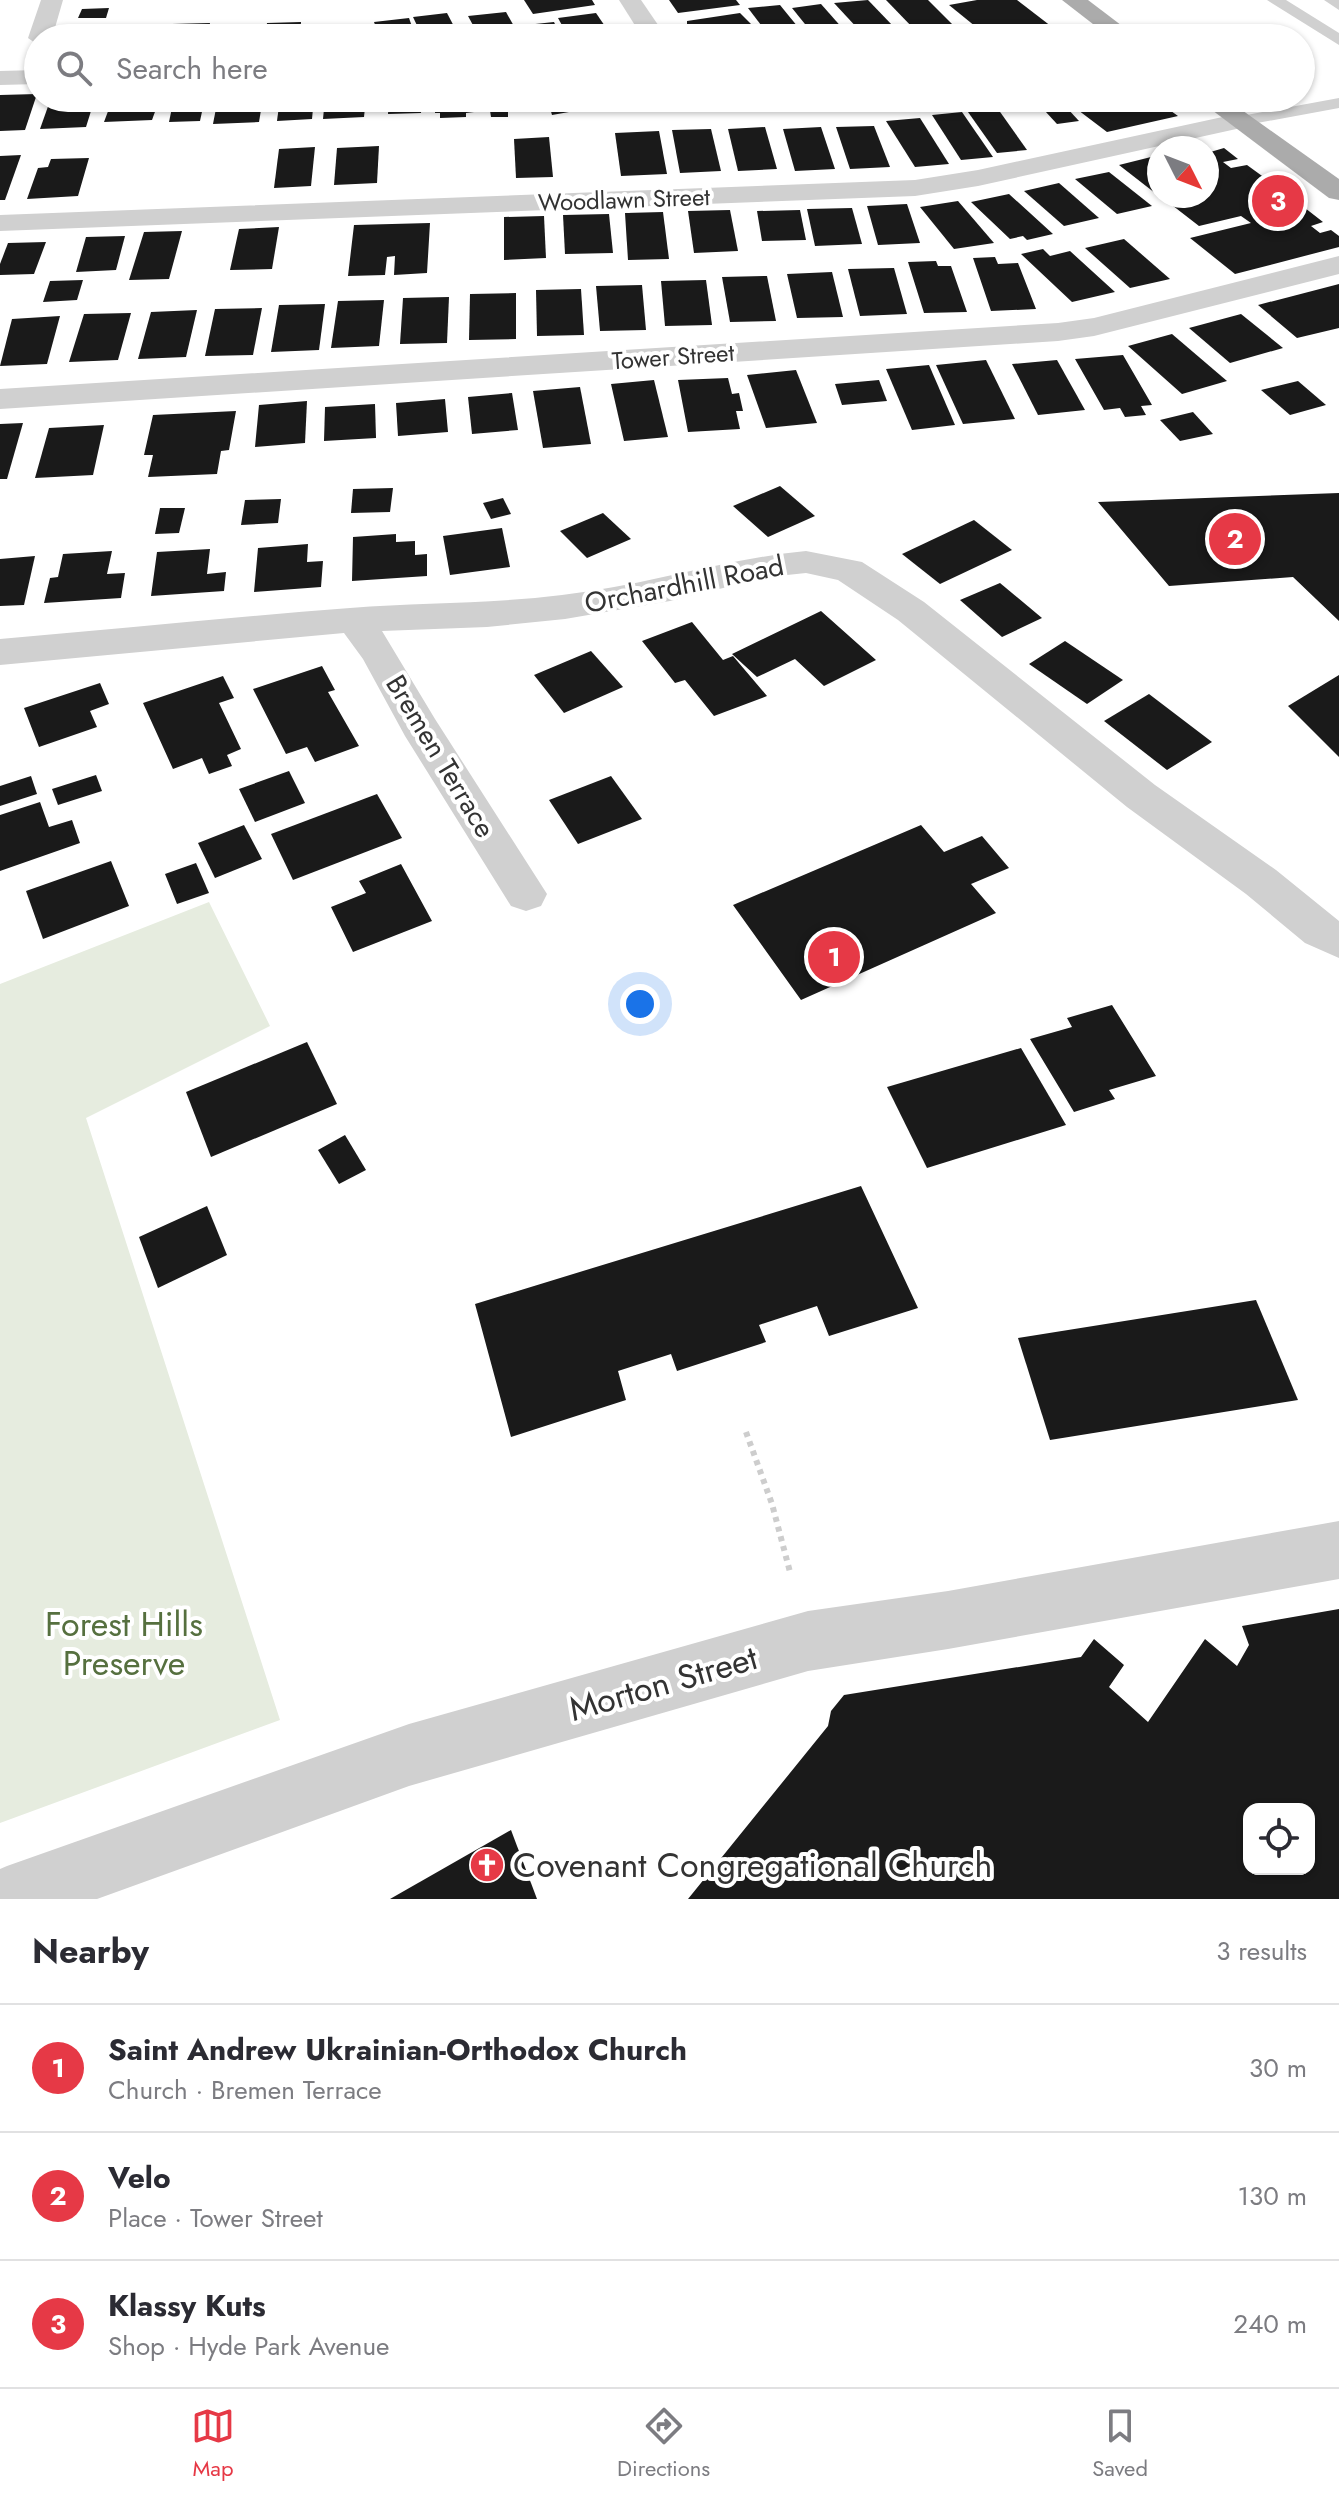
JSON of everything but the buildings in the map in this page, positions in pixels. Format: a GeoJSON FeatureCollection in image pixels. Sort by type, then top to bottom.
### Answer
{"type":"FeatureCollection","features":[{"type":"Feature","properties":{"kind":"main road"},"geometry":{"type":"LineString","coordinates":[[1073,0],[1106,24]]}},
{"type":"Feature","properties":{"kind":"main road"},"geometry":{"type":"LineString","coordinates":[[1228,112],[1339,192]]}},
{"type":"Feature","properties":{"kind":"street"},"geometry":{"type":"LineString","coordinates":[[44,24],[52,0]]}},
{"type":"Feature","properties":{"kind":"street"},"geometry":{"type":"LineString","coordinates":[[630,0],[646,24]]}},
{"type":"Feature","properties":{"kind":"street"},"geometry":{"type":"LineString","coordinates":[[0,78],[24,77]]}},
{"type":"Feature","properties":{"kind":"street","name":"Woodlawn Street"},"geometry":{"type":"LineString","coordinates":[[0,223],[915,188],[978,178],[1241,121]]}},
{"type":"Feature","properties":{"kind":"street","name":"Tower Street"},"geometry":{"type":"LineString","coordinates":[[0,399],[1058,332],[1094,327],[1339,265]]}},
{"type":"Feature","properties":{"kind":"street","name":"Orchardhill Road"},"geometry":{"type":"LineString","coordinates":[[0,652],[354,620],[487,615],[565,607],[670,589],[768,566],[806,562],[849,570],[911,611],[1141,796],[1261,882],[1320,931],[1339,941]]}},
{"type":"Feature","properties":{"kind":"street","name":"Bremen Terrace"},"geometry":{"type":"LineString","coordinates":[[354,620],[379,653],[419,726],[526,894]]}},
{"type":"Feature","properties":{"kind":"street","name":"Morton Street"},"geometry":{"type":"LineString","coordinates":[[7,1899],[409,1755],[808,1641],[948,1620],[1339,1550]]}},
{"type":"Feature","properties":{"kind":"lane"},"geometry":{"type":"LineString","coordinates":[[1275,0],[1313,24]]}},
{"type":"Feature","properties":{"kind":"lane"},"geometry":{"type":"LineString","coordinates":[[1332,0],[1339,5]]}},
{"type":"Feature","properties":{"kind":"lane"},"geometry":{"type":"LineString","coordinates":[[1315,25],[1339,40]]}},
{"type":"Feature","properties":{"kind":"lane"},"geometry":{"type":"LineString","coordinates":[[1315,107],[1339,103]]}},
{"type":"Feature","properties":{"kind":"lane"},"geometry":{"type":"LineString","coordinates":[[1241,121],[1290,112]]}},
{"type":"Feature","properties":{"kind":"path"},"geometry":{"type":"LineString","coordinates":[[746,1432],[772,1504],[790,1572]]}},
{"type":"Feature","properties":{"kind":"green space","name":"Forest Hills Preserve"},"geometry":{"type":"Polygon","coordinates":[[[209,902],[270,1026],[86,1118],[280,1720],[0,1823],[0,984],[209,902]]]}},
{"type":"Feature","properties":{"kind":"place","name":"Klassy Kuts"},"geometry":{"type":"Point","coordinates":[1278,201]}},
{"type":"Feature","properties":{"kind":"place","name":"Velo"},"geometry":{"type":"Point","coordinates":[1235,539]}},
{"type":"Feature","properties":{"kind":"place","name":"Saint Andrew Ukrainian-Orthodox Church"},"geometry":{"type":"Point","coordinates":[834,957]}},
{"type":"Feature","properties":{"kind":"place","name":"Covenant Congregational Church"},"geometry":{"type":"Point","coordinates":[487,1865]}}]}
